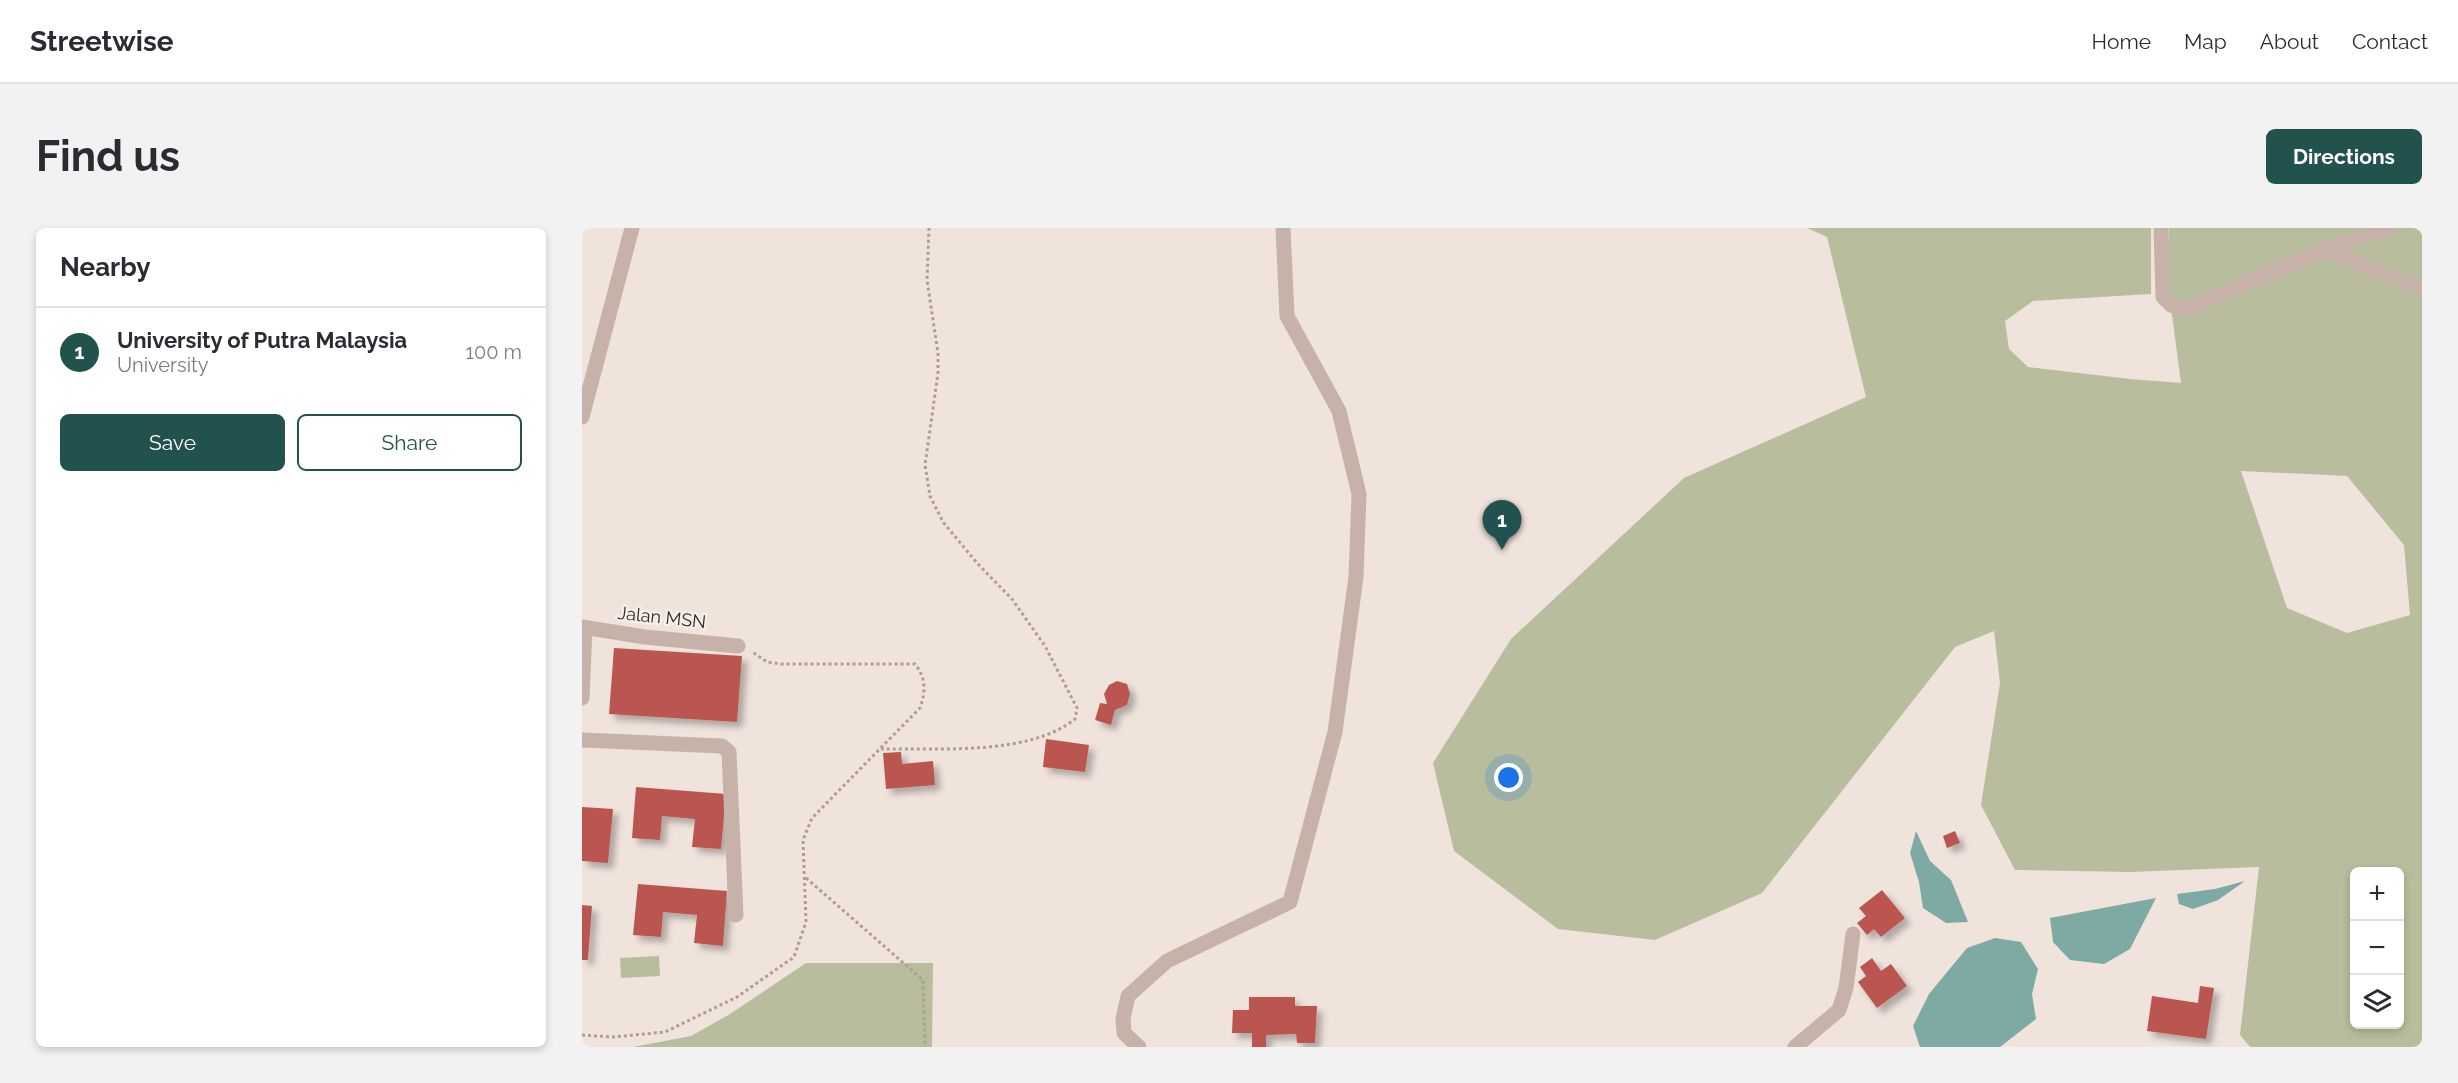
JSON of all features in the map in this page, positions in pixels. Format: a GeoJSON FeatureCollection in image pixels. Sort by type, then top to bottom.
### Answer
{"type":"FeatureCollection","features":[{"type":"Feature","properties":{"kind":"street"},"geometry":{"type":"LineString","coordinates":[[582,417],[632,228]]}},
{"type":"Feature","properties":{"kind":"street"},"geometry":{"type":"LineString","coordinates":[[1139,1047],[1124,1033],[1123,1018],[1128,996],[1167,961],[1290,902],[1335,732],[1356,577],[1359,494],[1339,411],[1287,315],[1283,228]]}},
{"type":"Feature","properties":{"kind":"street"},"geometry":{"type":"LineString","coordinates":[[2161,228],[2163,297],[2171,305],[2184,310],[2323,250],[2390,228]]}},
{"type":"Feature","properties":{"kind":"street"},"geometry":{"type":"LineString","coordinates":[[2323,250],[2422,289]]}},
{"type":"Feature","properties":{"kind":"street"},"geometry":{"type":"LineString","coordinates":[[582,698],[584,627]]}},
{"type":"Feature","properties":{"kind":"street","name":"Jalan MSN"},"geometry":{"type":"LineString","coordinates":[[584,627],[645,637],[738,646]]}},
{"type":"Feature","properties":{"kind":"street"},"geometry":{"type":"LineString","coordinates":[[582,740],[722,746],[729,752],[736,915]]}},
{"type":"Feature","properties":{"kind":"street"},"geometry":{"type":"LineString","coordinates":[[1795,1047],[1839,1010],[1846,988],[1853,934]]}},
{"type":"Feature","properties":{"kind":"path"},"geometry":{"type":"LineString","coordinates":[[879,749],[1014,743],[1062,730],[1075,719],[1077,708],[1045,646],[1012,599],[977,563],[943,522],[930,496],[925,465],[938,373],[938,352],[927,280],[929,228]]}},
{"type":"Feature","properties":{"kind":"path"},"geometry":{"type":"LineString","coordinates":[[582,1035],[614,1037],[665,1032],[737,997],[794,957],[806,922],[803,840],[812,818],[920,708],[924,694],[923,674],[915,663],[767,662],[738,646]]}},
{"type":"Feature","properties":{"kind":"path"},"geometry":{"type":"LineString","coordinates":[[804,877],[923,980],[926,1047]]}},
{"type":"Feature","properties":{"kind":"green space"},"geometry":{"type":"Polygon","coordinates":[[[1807,228],[2151,228],[2151,294],[2033,301],[2005,321],[2009,349],[2028,367],[2181,383],[2169,292],[2169,228],[2422,228],[2422,1047],[2250,1047],[2240,1035],[2259,867],[2130,872],[2015,870],[1981,805],[2000,683],[1994,631],[1955,647],[1762,893],[1655,940],[1558,929],[1454,851],[1433,763],[1511,639],[1684,478],[1866,397],[1827,237],[1807,228]],[[2241,471],[2287,608],[2347,633],[2410,615],[2404,545],[2347,476],[2241,471]]]}},
{"type":"Feature","properties":{"kind":"green space"},"geometry":{"type":"Polygon","coordinates":[[[659,956],[660,976],[621,978],[620,958],[659,956]]]}},
{"type":"Feature","properties":{"kind":"green space"},"geometry":{"type":"Polygon","coordinates":[[[806,963],[933,963],[932,1047],[633,1047],[691,1036],[730,1014],[806,963]]]}},
{"type":"Feature","properties":{"kind":"water"},"geometry":{"type":"Polygon","coordinates":[[[1916,831],[1930,861],[1951,880],[1968,922],[1946,923],[1923,908],[1919,882],[1910,853],[1916,831]]]}},
{"type":"Feature","properties":{"kind":"water"},"geometry":{"type":"Polygon","coordinates":[[[2245,881],[2218,900],[2193,909],[2179,904],[2177,894],[2215,889],[2245,881]]]}},
{"type":"Feature","properties":{"kind":"water"},"geometry":{"type":"Polygon","coordinates":[[[2156,898],[2130,949],[2104,964],[2070,960],[2053,942],[2050,918],[2156,898]]]}},
{"type":"Feature","properties":{"kind":"water"},"geometry":{"type":"Polygon","coordinates":[[[1995,938],[2021,942],[2038,969],[2032,994],[2036,1019],[2000,1047],[1920,1047],[1913,1026],[1929,994],[1967,948],[1995,938]]]}},
{"type":"Feature","properties":{"kind":"building"},"geometry":{"type":"Polygon","coordinates":[[[614,648],[742,656],[737,722],[609,714],[614,648]]]}},
{"type":"Feature","properties":{"kind":"building"},"geometry":{"type":"Polygon","coordinates":[[[1117,681],[1127,684],[1130,694],[1127,705],[1115,710],[1111,725],[1095,720],[1100,703],[1107,704],[1104,694],[1109,685],[1117,681]]]}},
{"type":"Feature","properties":{"kind":"building"},"geometry":{"type":"Polygon","coordinates":[[[1046,739],[1089,745],[1085,772],[1043,767],[1046,739]]]}},
{"type":"Feature","properties":{"kind":"building"},"geometry":{"type":"Polygon","coordinates":[[[901,752],[902,764],[933,761],[935,785],[886,789],[883,753],[901,752]]]}},
{"type":"Feature","properties":{"kind":"building"},"geometry":{"type":"Polygon","coordinates":[[[636,787],[726,794],[721,849],[692,847],[695,819],[662,816],[660,840],[632,838],[636,787]]]}},
{"type":"Feature","properties":{"kind":"building"},"geometry":{"type":"Polygon","coordinates":[[[582,807],[613,809],[608,863],[582,861],[582,807]]]}},
{"type":"Feature","properties":{"kind":"building"},"geometry":{"type":"Polygon","coordinates":[[[1955,831],[1960,843],[1947,848],[1943,836],[1955,831]]]}},
{"type":"Feature","properties":{"kind":"building"},"geometry":{"type":"Polygon","coordinates":[[[638,884],[727,891],[723,946],[694,943],[697,915],[663,912],[661,937],[633,935],[638,884]]]}},
{"type":"Feature","properties":{"kind":"building"},"geometry":{"type":"Polygon","coordinates":[[[1882,890],[1905,918],[1881,937],[1874,929],[1867,935],[1857,923],[1866,916],[1859,908],[1882,890]]]}},
{"type":"Feature","properties":{"kind":"building"},"geometry":{"type":"Polygon","coordinates":[[[582,905],[592,906],[588,960],[582,960],[582,905]]]}},
{"type":"Feature","properties":{"kind":"building"},"geometry":{"type":"Polygon","coordinates":[[[1872,958],[1881,971],[1891,964],[1907,986],[1877,1008],[1858,982],[1866,976],[1860,967],[1872,958]]]}},
{"type":"Feature","properties":{"kind":"building"},"geometry":{"type":"Polygon","coordinates":[[[2200,986],[2214,988],[2206,1039],[2147,1031],[2152,996],[2198,1003],[2200,986]]]}},
{"type":"Feature","properties":{"kind":"building"},"geometry":{"type":"Polygon","coordinates":[[[1249,997],[1295,997],[1295,1006],[1317,1006],[1315,1043],[1297,1043],[1296,1034],[1266,1035],[1266,1047],[1252,1047],[1252,1033],[1232,1033],[1233,1010],[1249,1010],[1249,997]]]}},
{"type":"Feature","properties":{"kind":"place","name":"University of Putra Malaysia"},"geometry":{"type":"Point","coordinates":[1502,550]}}]}
